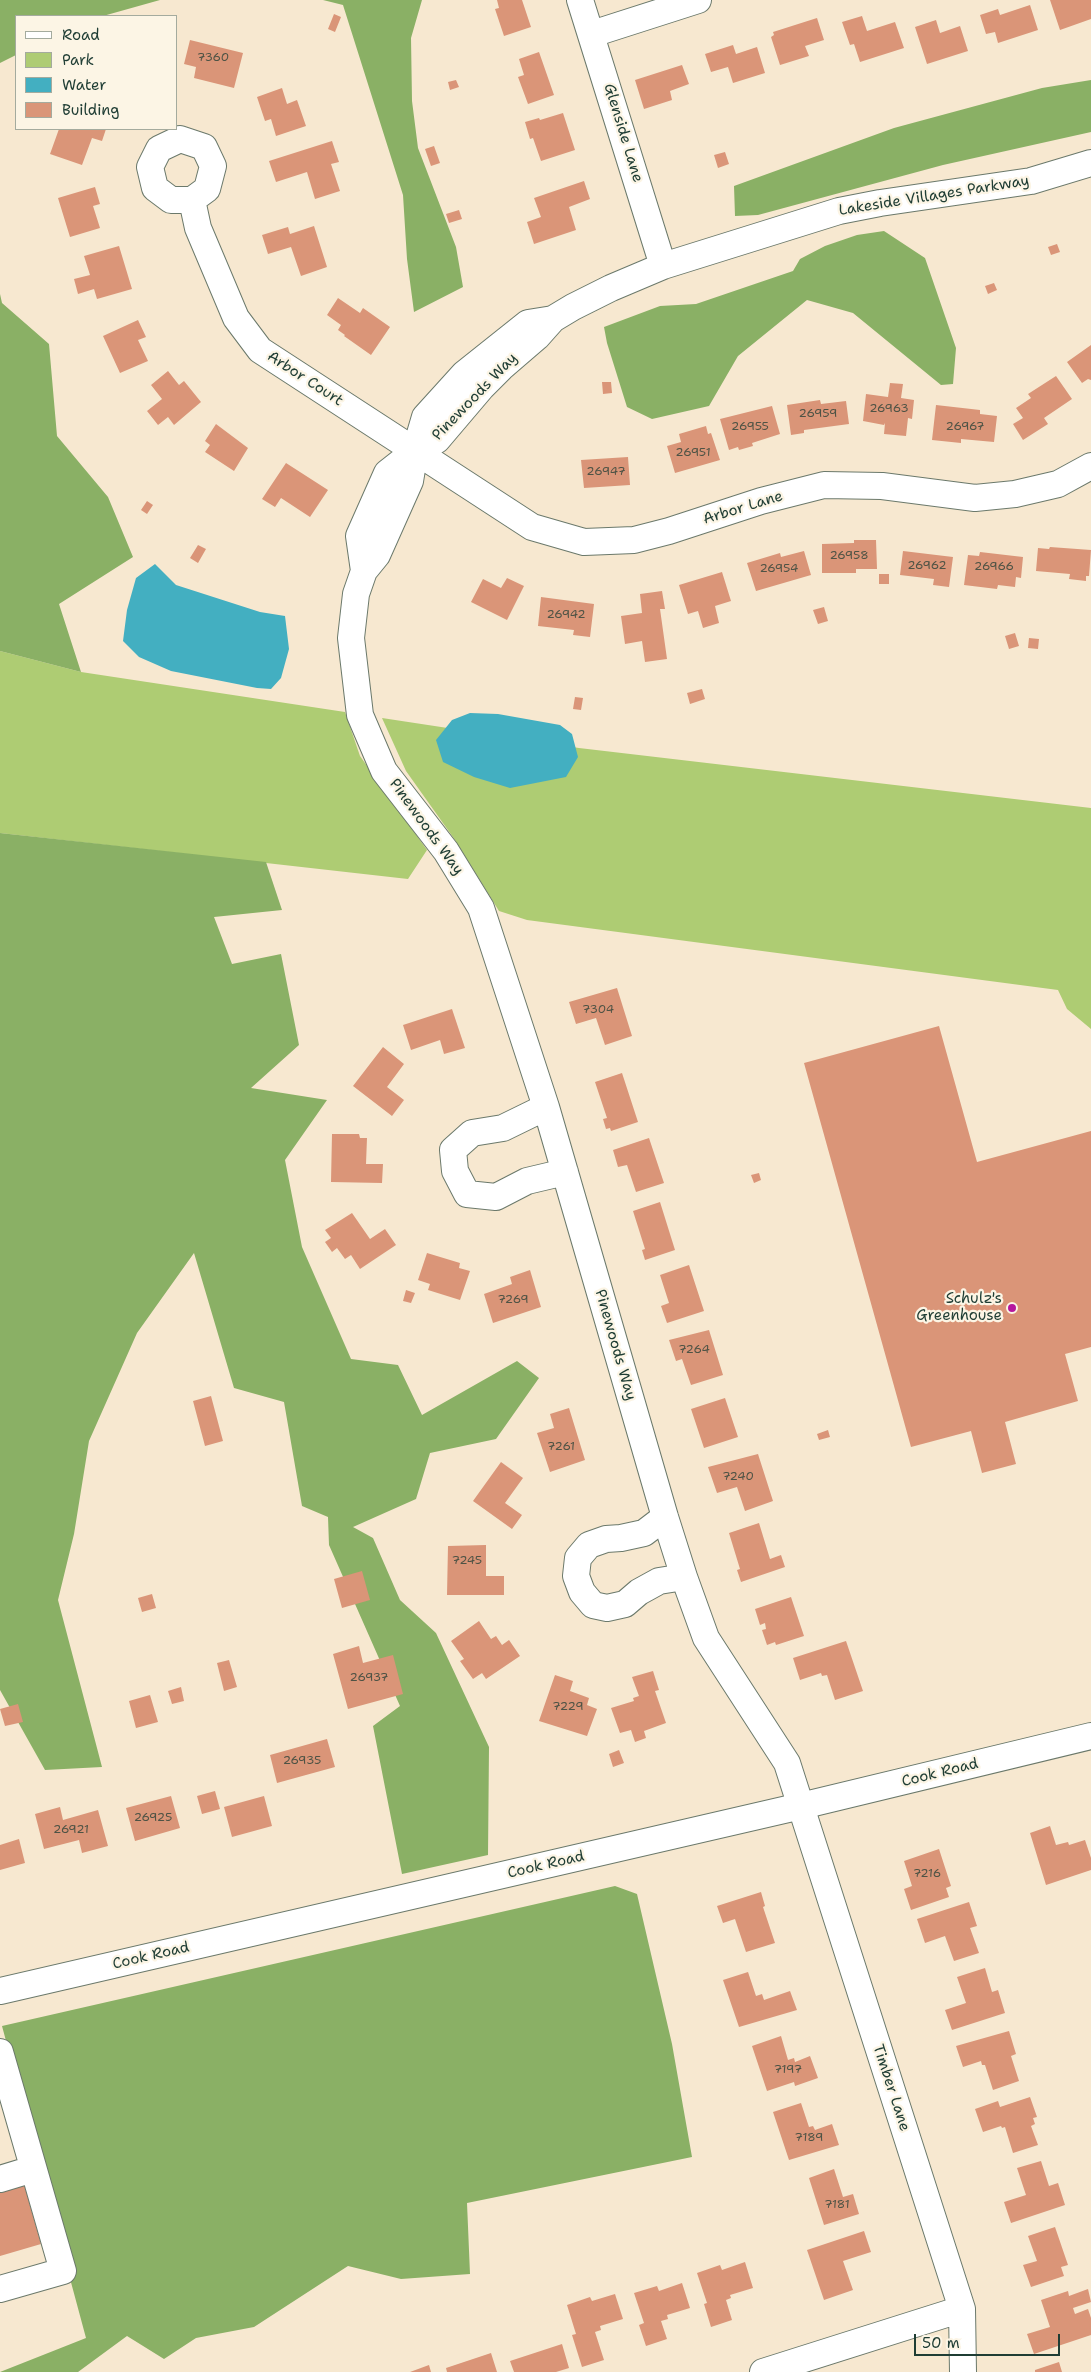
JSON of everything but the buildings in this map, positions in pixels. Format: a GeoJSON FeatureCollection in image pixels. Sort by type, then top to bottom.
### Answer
{"type":"FeatureCollection","features":[{"type":"Feature","properties":{"kind":"street","name":"Glenside Lane"},"geometry":{"type":"LineString","coordinates":[[580,0],[663,266]]}},
{"type":"Feature","properties":{"kind":"street"},"geometry":{"type":"LineString","coordinates":[[592,34],[698,0]]}},
{"type":"Feature","properties":{"kind":"street","name":"Lakeside Villages Parkway"},"geometry":{"type":"LineString","coordinates":[[663,266],[839,211],[880,202],[1016,184],[1052,176],[1091,163]]}},
{"type":"Feature","properties":{"kind":"street","name":"Arbor Court"},"geometry":{"type":"LineString","coordinates":[[192,200],[198,228],[236,318],[260,350],[415,451]]}},
{"type":"Feature","properties":{"kind":"street","name":"Pinewoods Way"},"geometry":{"type":"LineString","coordinates":[[663,266],[604,291],[553,319],[537,337],[482,387],[437,440],[415,451],[410,481],[377,555],[364,571],[356,594],[351,638],[360,715],[384,771],[446,851],[481,908],[546,1107],[665,1517],[706,1638],[787,1763],[801,1806]]}},
{"type":"Feature","properties":{"kind":"street","name":"Arbor Lane"},"geometry":{"type":"LineString","coordinates":[[415,451],[532,527],[584,542],[634,540],[669,531],[761,501],[824,484],[882,486],[975,498],[1015,494],[1058,484],[1091,466]]}},
{"type":"Feature","properties":{"kind":"street"},"geometry":{"type":"LineString","coordinates":[[546,1107],[503,1128],[472,1133],[453,1150],[455,1171],[467,1194],[496,1197],[527,1181],[565,1172]]}},
{"type":"Feature","properties":{"kind":"street"},"geometry":{"type":"LineString","coordinates":[[665,1517],[644,1533],[606,1539],[589,1545],[578,1558],[576,1576],[582,1592],[593,1605],[607,1608],[625,1604],[639,1592],[659,1581],[684,1577]]}},
{"type":"Feature","properties":{"kind":"street","name":"Cook Road"},"geometry":{"type":"LineString","coordinates":[[0,1991],[801,1806],[1091,1736]]}},
{"type":"Feature","properties":{"kind":"street","name":"Timber Lane"},"geometry":{"type":"LineString","coordinates":[[801,1806],[962,2309],[963,2372]]}},
{"type":"Feature","properties":{"kind":"street"},"geometry":{"type":"LineString","coordinates":[[0,2052],[63,2271],[0,2289]]}},
{"type":"Feature","properties":{"kind":"street"},"geometry":{"type":"LineString","coordinates":[[0,2179],[33,2169]]}},
{"type":"Feature","properties":{"kind":"street"},"geometry":{"type":"LineString","coordinates":[[763,2372],[962,2309]]}},
{"type":"Feature","properties":{"kind":"green space"},"geometry":{"type":"Polygon","coordinates":[[[0,0],[160,0],[107,15],[15,15],[15,56],[0,63],[0,0]]]}},
{"type":"Feature","properties":{"kind":"green space"},"geometry":{"type":"Polygon","coordinates":[[[323,0],[422,0],[411,38],[412,101],[418,148],[456,247],[463,287],[414,312],[407,259],[403,195],[343,5],[323,0]]]}},
{"type":"Feature","properties":{"kind":"green space"},"geometry":{"type":"Polygon","coordinates":[[[1091,80],[1091,132],[943,165],[758,215],[735,216],[734,186],[894,128],[1042,88],[1091,80]]]}},
{"type":"Feature","properties":{"kind":"green space"},"geometry":{"type":"Polygon","coordinates":[[[884,231],[925,258],[956,348],[953,384],[941,385],[853,313],[807,300],[738,356],[709,406],[652,419],[627,407],[607,343],[604,327],[660,306],[696,304],[793,271],[800,259],[825,246],[857,235],[884,231]]]}},
{"type":"Feature","properties":{"kind":"green space"},"geometry":{"type":"Polygon","coordinates":[[[0,294],[2,303],[49,344],[57,436],[108,497],[133,557],[59,604],[81,672],[0,651],[0,294]]]}},
{"type":"Feature","properties":{"kind":"green space"},"geometry":{"type":"Polygon","coordinates":[[[0,651],[81,672],[345,712],[360,756],[427,850],[408,879],[0,833],[0,651]]]}},
{"type":"Feature","properties":{"kind":"green space"},"geometry":{"type":"Polygon","coordinates":[[[382,718],[579,748],[1091,808],[1091,1029],[1067,1009],[1058,990],[527,920],[499,911],[455,840],[406,771],[382,718]]]}},
{"type":"Feature","properties":{"kind":"green space"},"geometry":{"type":"Polygon","coordinates":[[[0,833],[266,862],[282,910],[214,917],[232,964],[281,954],[299,1045],[251,1088],[327,1100],[285,1160],[302,1247],[351,1359],[398,1365],[422,1415],[517,1361],[539,1378],[496,1439],[430,1453],[416,1499],[353,1527],[373,1538],[400,1600],[436,1633],[489,1747],[488,1855],[402,1874],[373,1726],[400,1706],[329,1545],[328,1517],[302,1506],[284,1402],[234,1388],[194,1253],[137,1333],[89,1441],[74,1534],[58,1600],[102,1767],[45,1770],[0,1690],[0,833]]]}},
{"type":"Feature","properties":{"kind":"green space"},"geometry":{"type":"Polygon","coordinates":[[[615,1886],[637,1894],[672,2044],[692,2157],[467,2203],[470,2274],[401,2279],[348,2266],[254,2327],[196,2338],[164,2359],[127,2336],[78,2372],[0,2372],[86,2338],[2,2026],[615,1886]]]}},
{"type":"Feature","properties":{"kind":"water"},"geometry":{"type":"Polygon","coordinates":[[[155,564],[176,585],[260,612],[285,616],[289,649],[281,678],[271,689],[171,671],[139,657],[123,641],[127,610],[136,578],[155,564]]]}},
{"type":"Feature","properties":{"kind":"water"},"geometry":{"type":"Polygon","coordinates":[[[470,713],[498,714],[560,725],[572,734],[578,757],[566,777],[510,788],[474,777],[443,762],[436,740],[452,720],[470,713]]]}},
{"type":"Feature","properties":{"kind":"place","name":"Schulz's Greenhouse"},"geometry":{"type":"Point","coordinates":[1012,1308]}}]}
